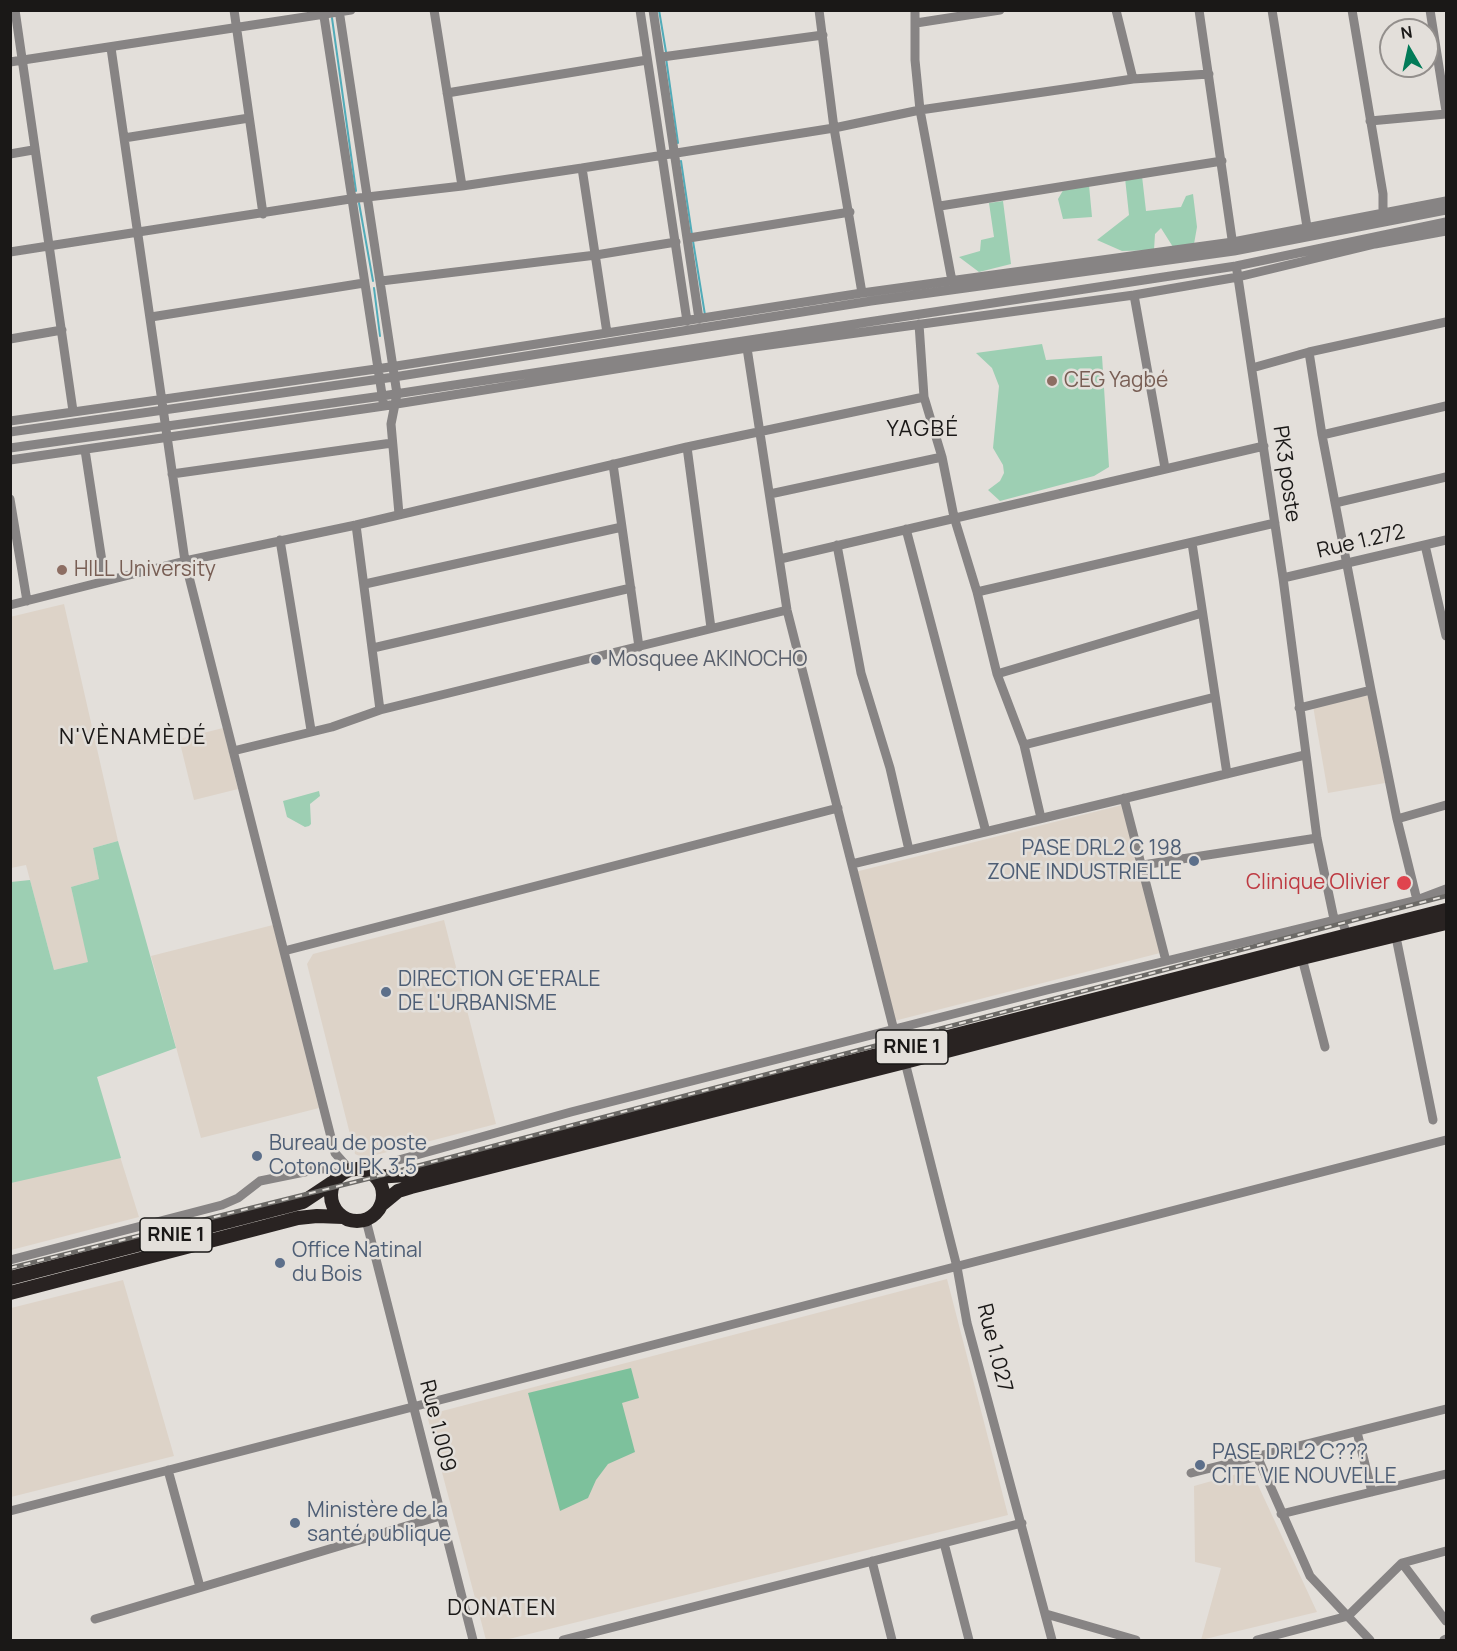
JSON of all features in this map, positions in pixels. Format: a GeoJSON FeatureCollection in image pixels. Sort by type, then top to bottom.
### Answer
{"type":"FeatureCollection","features":[{"type":"Feature","properties":{"kind":"highway","name":"RNIE 1"},"geometry":{"type":"LineString","coordinates":[[10,1293],[298,1218],[317,1216],[343,1217],[354,1221],[366,1220],[398,1191],[411,1187],[1446,910]]}},
{"type":"Feature","properties":{"kind":"highway","name":"RNIE 1"},"geometry":{"type":"LineString","coordinates":[[10,1278],[303,1202],[342,1175],[365,1171],[376,1177],[406,1175],[1396,937],[1446,923]]}},
{"type":"Feature","properties":{"kind":"highway"},"geometry":{"type":"LineString","coordinates":[[342,1175],[331,1191],[332,1202],[343,1217]]}},
{"type":"Feature","properties":{"kind":"highway"},"geometry":{"type":"LineString","coordinates":[[376,1177],[382,1190],[381,1205]]}},
{"type":"Feature","properties":{"kind":"street"},"geometry":{"type":"LineString","coordinates":[[15,10],[33,150],[50,248],[73,411]]}},
{"type":"Feature","properties":{"kind":"street"},"geometry":{"type":"LineString","coordinates":[[234,10],[263,214]]}},
{"type":"Feature","properties":{"kind":"street"},"geometry":{"type":"LineString","coordinates":[[10,62],[351,10]]}},
{"type":"Feature","properties":{"kind":"street"},"geometry":{"type":"LineString","coordinates":[[434,10],[462,186]]}},
{"type":"Feature","properties":{"kind":"street"},"geometry":{"type":"LineString","coordinates":[[640,10],[687,321]]}},
{"type":"Feature","properties":{"kind":"street"},"geometry":{"type":"LineString","coordinates":[[653,10],[676,151],[699,319]]}},
{"type":"Feature","properties":{"kind":"street"},"geometry":{"type":"LineString","coordinates":[[819,10],[824,35],[834,128],[862,292]]}},
{"type":"Feature","properties":{"kind":"street"},"geometry":{"type":"LineString","coordinates":[[915,10],[915,60],[920,110],[940,206],[952,281]]}},
{"type":"Feature","properties":{"kind":"street"},"geometry":{"type":"LineString","coordinates":[[916,23],[1000,10]]}},
{"type":"Feature","properties":{"kind":"street"},"geometry":{"type":"LineString","coordinates":[[1116,10],[1133,79]]}},
{"type":"Feature","properties":{"kind":"street","name":"PK3 poste"},"geometry":{"type":"LineString","coordinates":[[1200,10],[1283,578],[1317,838],[1334,919],[1343,923],[1347,936]]}},
{"type":"Feature","properties":{"kind":"street"},"geometry":{"type":"LineString","coordinates":[[1272,10],[1307,227]]}},
{"type":"Feature","properties":{"kind":"street"},"geometry":{"type":"LineString","coordinates":[[1352,10],[1383,194],[1383,212]]}},
{"type":"Feature","properties":{"kind":"street"},"geometry":{"type":"LineString","coordinates":[[1370,121],[1446,112],[1430,10]]}},
{"type":"Feature","properties":{"kind":"street"},"geometry":{"type":"LineString","coordinates":[[339,11],[397,394],[397,404],[391,416],[399,514]]}},
{"type":"Feature","properties":{"kind":"street"},"geometry":{"type":"LineString","coordinates":[[323,13],[379,379],[384,406],[391,416]]}},
{"type":"Feature","properties":{"kind":"street"},"geometry":{"type":"LineString","coordinates":[[662,57],[824,35]]}},
{"type":"Feature","properties":{"kind":"street"},"geometry":{"type":"LineString","coordinates":[[111,48],[185,561],[342,1175]]}},
{"type":"Feature","properties":{"kind":"street"},"geometry":{"type":"LineString","coordinates":[[447,93],[647,60]]}},
{"type":"Feature","properties":{"kind":"street"},"geometry":{"type":"LineString","coordinates":[[10,252],[50,248],[138,231],[263,214],[350,199],[462,186],[582,168],[663,153],[834,128],[920,110],[1133,79],[1209,74]]}},
{"type":"Feature","properties":{"kind":"street"},"geometry":{"type":"LineString","coordinates":[[124,138],[249,117]]}},
{"type":"Feature","properties":{"kind":"street"},"geometry":{"type":"LineString","coordinates":[[10,154],[33,150]]}},
{"type":"Feature","properties":{"kind":"street"},"geometry":{"type":"LineString","coordinates":[[940,206],[1222,161]]}},
{"type":"Feature","properties":{"kind":"street"},"geometry":{"type":"LineString","coordinates":[[582,168],[607,333]]}},
{"type":"Feature","properties":{"kind":"street"},"geometry":{"type":"LineString","coordinates":[[10,432],[378,368],[862,292],[1233,247],[1307,227],[1446,201]]}},
{"type":"Feature","properties":{"kind":"street"},"geometry":{"type":"LineString","coordinates":[[10,421],[73,411],[163,406],[394,377],[871,301],[1233,247],[1446,210]]}},
{"type":"Feature","properties":{"kind":"street"},"geometry":{"type":"LineString","coordinates":[[688,238],[850,212]]}},
{"type":"Feature","properties":{"kind":"street"},"geometry":{"type":"LineString","coordinates":[[10,460],[85,450],[166,433],[382,396],[1236,266],[1446,222]]}},
{"type":"Feature","properties":{"kind":"street"},"geometry":{"type":"LineString","coordinates":[[10,448],[166,433],[384,406],[747,348],[1134,295],[1238,277],[1375,244],[1446,231]]}},
{"type":"Feature","properties":{"kind":"street"},"geometry":{"type":"LineString","coordinates":[[381,281],[596,255],[676,242]]}},
{"type":"Feature","properties":{"kind":"street"},"geometry":{"type":"LineString","coordinates":[[151,317],[364,283]]}},
{"type":"Feature","properties":{"kind":"street"},"geometry":{"type":"LineString","coordinates":[[1134,295],[1165,468]]}},
{"type":"Feature","properties":{"kind":"street"},"geometry":{"type":"LineString","coordinates":[[1252,368],[1309,352],[1446,322]]}},
{"type":"Feature","properties":{"kind":"street"},"geometry":{"type":"LineString","coordinates":[[919,324],[924,397],[942,457],[954,517],[977,592],[997,674],[1024,745],[1041,818]]}},
{"type":"Feature","properties":{"kind":"street"},"geometry":{"type":"LineString","coordinates":[[10,339],[62,330]]}},
{"type":"Feature","properties":{"kind":"street","name":"Rue 1.027"},"geometry":{"type":"LineString","coordinates":[[747,348],[787,610],[957,1266],[967,1323],[1052,1641]]}},
{"type":"Feature","properties":{"kind":"street"},"geometry":{"type":"LineString","coordinates":[[1309,352],[1322,435],[1371,690],[1397,819],[1417,900]]}},
{"type":"Feature","properties":{"kind":"street"},"geometry":{"type":"LineString","coordinates":[[10,605],[185,561],[356,525],[687,447],[924,397]]}},
{"type":"Feature","properties":{"kind":"street"},"geometry":{"type":"LineString","coordinates":[[1322,435],[1446,406]]}},
{"type":"Feature","properties":{"kind":"street"},"geometry":{"type":"LineString","coordinates":[[172,474],[392,443]]}},
{"type":"Feature","properties":{"kind":"street"},"geometry":{"type":"LineString","coordinates":[[780,559],[1264,446]]}},
{"type":"Feature","properties":{"kind":"street"},"geometry":{"type":"LineString","coordinates":[[687,447],[711,628]]}},
{"type":"Feature","properties":{"kind":"street"},"geometry":{"type":"LineString","coordinates":[[85,450],[105,581]]}},
{"type":"Feature","properties":{"kind":"street"},"geometry":{"type":"LineString","coordinates":[[770,494],[942,457]]}},
{"type":"Feature","properties":{"kind":"street"},"geometry":{"type":"LineString","coordinates":[[614,464],[639,647]]}},
{"type":"Feature","properties":{"kind":"street"},"geometry":{"type":"LineString","coordinates":[[1335,503],[1446,477]]}},
{"type":"Feature","properties":{"kind":"street"},"geometry":{"type":"LineString","coordinates":[[10,499],[27,601]]}},
{"type":"Feature","properties":{"kind":"street"},"geometry":{"type":"LineString","coordinates":[[977,592],[1275,523]]}},
{"type":"Feature","properties":{"kind":"street"},"geometry":{"type":"LineString","coordinates":[[356,525],[380,710]]}},
{"type":"Feature","properties":{"kind":"street"},"geometry":{"type":"LineString","coordinates":[[365,584],[622,527]]}},
{"type":"Feature","properties":{"kind":"street"},"geometry":{"type":"LineString","coordinates":[[906,529],[986,832]]}},
{"type":"Feature","properties":{"kind":"street"},"geometry":{"type":"LineString","coordinates":[[280,540],[311,730]]}},
{"type":"Feature","properties":{"kind":"street","name":"Rue 1.272"},"geometry":{"type":"LineString","coordinates":[[1283,578],[1446,540]]}},
{"type":"Feature","properties":{"kind":"street"},"geometry":{"type":"LineString","coordinates":[[1192,543],[1227,774]]}},
{"type":"Feature","properties":{"kind":"street"},"geometry":{"type":"LineString","coordinates":[[837,545],[861,672],[890,768],[909,850]]}},
{"type":"Feature","properties":{"kind":"street"},"geometry":{"type":"LineString","coordinates":[[1425,546],[1446,636]]}},
{"type":"Feature","properties":{"kind":"street"},"geometry":{"type":"LineString","coordinates":[[373,648],[630,588]]}},
{"type":"Feature","properties":{"kind":"street"},"geometry":{"type":"LineString","coordinates":[[233,752],[311,730],[332,727],[380,710],[787,610]]}},
{"type":"Feature","properties":{"kind":"street"},"geometry":{"type":"LineString","coordinates":[[997,674],[1202,613]]}},
{"type":"Feature","properties":{"kind":"street"},"geometry":{"type":"LineString","coordinates":[[1299,708],[1371,690]]}},
{"type":"Feature","properties":{"kind":"street"},"geometry":{"type":"LineString","coordinates":[[1024,745],[1215,697]]}},
{"type":"Feature","properties":{"kind":"street"},"geometry":{"type":"LineString","coordinates":[[852,864],[1305,755]]}},
{"type":"Feature","properties":{"kind":"street"},"geometry":{"type":"LineString","coordinates":[[1124,798],[1166,961]]}},
{"type":"Feature","properties":{"kind":"street"},"geometry":{"type":"LineString","coordinates":[[1397,819],[1446,805]]}},
{"type":"Feature","properties":{"kind":"street"},"geometry":{"type":"LineString","coordinates":[[284,951],[838,808]]}},
{"type":"Feature","properties":{"kind":"street"},"geometry":{"type":"LineString","coordinates":[[1143,865],[1317,838]]}},
{"type":"Feature","properties":{"kind":"street"},"geometry":{"type":"LineString","coordinates":[[395,1161],[583,1109],[1166,961],[1417,900],[1446,889]]}},
{"type":"Feature","properties":{"kind":"street"},"geometry":{"type":"LineString","coordinates":[[1396,937],[1433,1120]]}},
{"type":"Feature","properties":{"kind":"street"},"geometry":{"type":"LineString","coordinates":[[1302,958],[1325,1047]]}},
{"type":"Feature","properties":{"kind":"street"},"geometry":{"type":"LineString","coordinates":[[10,1511],[1446,1140]]}},
{"type":"Feature","properties":{"kind":"street"},"geometry":{"type":"LineString","coordinates":[[10,1260],[222,1204],[238,1198],[260,1181],[319,1169],[342,1175]]}},
{"type":"Feature","properties":{"kind":"street","name":"Rue 1.009"},"geometry":{"type":"LineString","coordinates":[[366,1220],[473,1641]]}},
{"type":"Feature","properties":{"kind":"street"},"geometry":{"type":"LineString","coordinates":[[1191,1473],[1446,1409]]}},
{"type":"Feature","properties":{"kind":"street"},"geometry":{"type":"LineString","coordinates":[[1357,1432],[1372,1492]]}},
{"type":"Feature","properties":{"kind":"street"},"geometry":{"type":"LineString","coordinates":[[1257,1456],[1281,1515],[1310,1576],[1370,1641]]}},
{"type":"Feature","properties":{"kind":"street"},"geometry":{"type":"LineString","coordinates":[[168,1470],[200,1587]]}},
{"type":"Feature","properties":{"kind":"street"},"geometry":{"type":"LineString","coordinates":[[1281,1515],[1446,1474]]}},
{"type":"Feature","properties":{"kind":"street"},"geometry":{"type":"LineString","coordinates":[[95,1618],[440,1516]]}},
{"type":"Feature","properties":{"kind":"street"},"geometry":{"type":"LineString","coordinates":[[563,1641],[1022,1523]]}},
{"type":"Feature","properties":{"kind":"street"},"geometry":{"type":"LineString","coordinates":[[944,1543],[969,1641]]}},
{"type":"Feature","properties":{"kind":"street"},"geometry":{"type":"LineString","coordinates":[[1257,1641],[1348,1616],[1402,1563],[1446,1551]]}},
{"type":"Feature","properties":{"kind":"street"},"geometry":{"type":"LineString","coordinates":[[872,1562],[892,1641]]}},
{"type":"Feature","properties":{"kind":"street"},"geometry":{"type":"LineString","coordinates":[[1402,1563],[1446,1622]]}},
{"type":"Feature","properties":{"kind":"street"},"geometry":{"type":"LineString","coordinates":[[1046,1614],[1136,1641]]}},
{"type":"Feature","properties":{"kind":"shaded area"},"geometry":{"type":"Polygon","coordinates":[[[64,604],[118,841],[93,848],[99,879],[71,887],[89,962],[54,970],[26,865],[11,868],[10,617],[64,604]]]}},
{"type":"Feature","properties":{"kind":"shaded area"},"geometry":{"type":"Polygon","coordinates":[[[1369,695],[1385,783],[1328,793],[1313,706],[1369,695]]]}},
{"type":"Feature","properties":{"kind":"shaded area"},"geometry":{"type":"Polygon","coordinates":[[[223,728],[238,789],[194,800],[179,739],[223,728]]]}},
{"type":"Feature","properties":{"kind":"shaded area"},"geometry":{"type":"Polygon","coordinates":[[[1122,805],[1160,953],[894,1021],[855,872],[1122,805]]]}},
{"type":"Feature","properties":{"kind":"shaded area"},"geometry":{"type":"Polygon","coordinates":[[[444,920],[496,1124],[364,1158],[355,1154],[307,964],[313,954],[444,920]]]}},
{"type":"Feature","properties":{"kind":"shaded area"},"geometry":{"type":"Polygon","coordinates":[[[273,925],[319,1108],[201,1138],[151,956],[273,925]]]}},
{"type":"Feature","properties":{"kind":"shaded area"},"geometry":{"type":"Polygon","coordinates":[[[112,1131],[139,1217],[11,1250],[11,1158],[112,1131]]]}},
{"type":"Feature","properties":{"kind":"shaded area"},"geometry":{"type":"Polygon","coordinates":[[[947,1279],[1008,1515],[505,1640],[486,1640],[427,1415],[947,1279]]]}},
{"type":"Feature","properties":{"kind":"shaded area"},"geometry":{"type":"Polygon","coordinates":[[[123,1280],[174,1456],[11,1497],[11,1308],[123,1280]]]}},
{"type":"Feature","properties":{"kind":"shaded area"},"geometry":{"type":"Polygon","coordinates":[[[1251,1470],[1317,1612],[1201,1640],[1221,1568],[1195,1562],[1194,1486],[1251,1470]]]}},
{"type":"Feature","properties":{"kind":"green space"},"geometry":{"type":"Polygon","coordinates":[[[1142,176],[1146,211],[1181,207],[1186,196],[1193,194],[1197,227],[1194,244],[1173,247],[1161,228],[1155,234],[1154,250],[1122,251],[1097,240],[1129,215],[1125,178],[1142,176]]]}},
{"type":"Feature","properties":{"kind":"green space"},"geometry":{"type":"Polygon","coordinates":[[[1089,185],[1092,217],[1063,219],[1058,199],[1065,187],[1089,185]]]}},
{"type":"Feature","properties":{"kind":"green space"},"geometry":{"type":"Polygon","coordinates":[[[1003,201],[1011,264],[979,272],[959,257],[980,251],[981,240],[994,237],[989,203],[1003,201]]]}},
{"type":"Feature","properties":{"kind":"green space"},"geometry":{"type":"Polygon","coordinates":[[[1042,344],[1046,360],[1102,356],[1109,467],[1094,476],[1000,501],[988,490],[1000,481],[1004,473],[1003,465],[993,448],[999,386],[992,368],[976,353],[1042,344]]]}},
{"type":"Feature","properties":{"kind":"green space"},"geometry":{"type":"Polygon","coordinates":[[[319,791],[320,796],[310,804],[311,824],[309,826],[305,827],[287,817],[283,801],[319,791]]]}},
{"type":"Feature","properties":{"kind":"green space"},"geometry":{"type":"Polygon","coordinates":[[[118,841],[176,1048],[97,1077],[121,1158],[11,1183],[11,882],[30,880],[54,970],[88,962],[71,887],[99,879],[93,848],[118,841]]]}},
{"type":"Feature","properties":{"kind":"green space"},"geometry":{"type":"Polygon","coordinates":[[[631,1368],[639,1398],[622,1403],[635,1452],[608,1464],[596,1480],[588,1498],[560,1511],[528,1393],[631,1368]]]}},
{"type":"Feature","properties":{"kind":"waterway"},"geometry":{"type":"LineString","coordinates":[[659,10],[666,52]]}},
{"type":"Feature","properties":{"kind":"waterway"},"geometry":{"type":"LineString","coordinates":[[332,18],[356,191]]}},
{"type":"Feature","properties":{"kind":"waterway"},"geometry":{"type":"LineString","coordinates":[[666,58],[678,143]]}},
{"type":"Feature","properties":{"kind":"waterway"},"geometry":{"type":"LineString","coordinates":[[681,161],[692,235]]}},
{"type":"Feature","properties":{"kind":"waterway"},"geometry":{"type":"LineString","coordinates":[[359,203],[373,281]]}},
{"type":"Feature","properties":{"kind":"waterway"},"geometry":{"type":"LineString","coordinates":[[693,241],[705,315]]}},
{"type":"Feature","properties":{"kind":"waterway"},"geometry":{"type":"LineString","coordinates":[[374,288],[380,336]]}},
{"type":"Feature","properties":{"kind":"railway"},"geometry":{"type":"LineString","coordinates":[[10,1268],[375,1177],[1446,896]]}},
{"type":"Feature","properties":{"kind":"place","name":"CEG Yagbé"},"geometry":{"type":"Point","coordinates":[1052,381]}},
{"type":"Feature","properties":{"kind":"place","name":"HILL University"},"geometry":{"type":"Point","coordinates":[62,570]}},
{"type":"Feature","properties":{"kind":"place","name":"Mosquee AKINOCHO"},"geometry":{"type":"Point","coordinates":[596,660]}},
{"type":"Feature","properties":{"kind":"place","name":"PASE DRL2 C 198 ZONE INDUSTRIELLE"},"geometry":{"type":"Point","coordinates":[1194,861]}},
{"type":"Feature","properties":{"kind":"place","name":"Clinique Olivier"},"geometry":{"type":"Point","coordinates":[1404,883]}},
{"type":"Feature","properties":{"kind":"place","name":"DIRECTION GE'ERALE DE L'URBANISME"},"geometry":{"type":"Point","coordinates":[386,992]}},
{"type":"Feature","properties":{"kind":"place","name":"Bureau de poste Cotonou PK 3.5"},"geometry":{"type":"Point","coordinates":[257,1156]}},
{"type":"Feature","properties":{"kind":"place","name":"Office Natinal du Bois"},"geometry":{"type":"Point","coordinates":[280,1263]}},
{"type":"Feature","properties":{"kind":"place","name":"PASE DRL2 C??? CITE VIE NOUVELLE"},"geometry":{"type":"Point","coordinates":[1200,1465]}},
{"type":"Feature","properties":{"kind":"place","name":"Ministère de la santé publique"},"geometry":{"type":"Point","coordinates":[295,1523]}},
{"type":"Feature","properties":{"kind":"district","name":"YAGBÉ"},"geometry":{"type":"Point","coordinates":[923,430]}},
{"type":"Feature","properties":{"kind":"district","name":"N'VÈNAMÈDÉ"},"geometry":{"type":"Point","coordinates":[133,738]}},
{"type":"Feature","properties":{"kind":"district","name":"DONATEN"},"geometry":{"type":"Point","coordinates":[502,1609]}}]}
